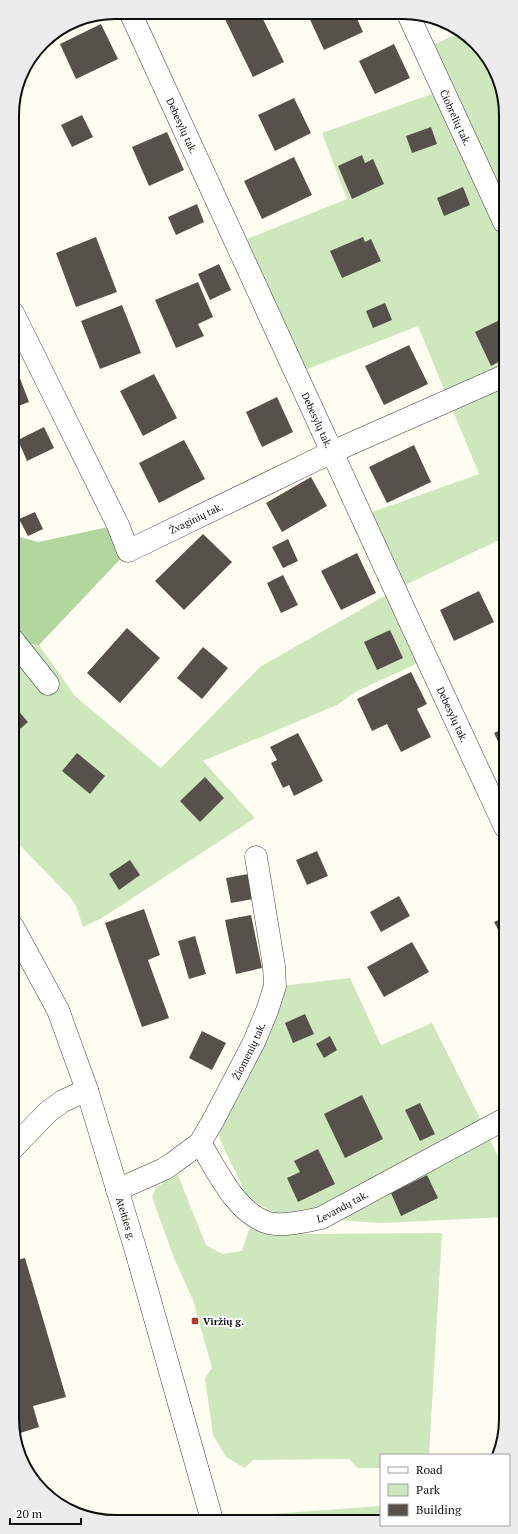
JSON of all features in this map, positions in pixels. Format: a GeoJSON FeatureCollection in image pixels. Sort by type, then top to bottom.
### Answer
{"type":"FeatureCollection","features":[{"type":"Feature","properties":{"kind":"street","name":"Debesylų tak."},"geometry":{"type":"LineString","coordinates":[[133,19],[499,814]]}},
{"type":"Feature","properties":{"kind":"street","name":"Čiobrelių tak."},"geometry":{"type":"LineString","coordinates":[[411,20],[499,211]]}},
{"type":"Feature","properties":{"kind":"street","name":"Žvaginių tak."},"geometry":{"type":"LineString","coordinates":[[19,327],[118,525],[128,551],[332,452],[499,378]]}},
{"type":"Feature","properties":{"kind":"street"},"geometry":{"type":"LineString","coordinates":[[19,648],[48,684]]}},
{"type":"Feature","properties":{"kind":"street","name":"Žiomenių tak."},"geometry":{"type":"LineString","coordinates":[[117,1190],[168,1166],[200,1143],[254,1042],[267,1011],[275,986],[274,966],[256,857]]}},
{"type":"Feature","properties":{"kind":"street","name":"Ateities g."},"geometry":{"type":"LineString","coordinates":[[19,938],[58,1010],[87,1090],[211,1515]]}},
{"type":"Feature","properties":{"kind":"street"},"geometry":{"type":"LineString","coordinates":[[19,1142],[49,1110],[63,1101],[87,1090]]}},
{"type":"Feature","properties":{"kind":"street","name":"Levandų tak."},"geometry":{"type":"LineString","coordinates":[[200,1143],[237,1202],[255,1218],[270,1224],[296,1223],[321,1218],[499,1122]]}},
{"type":"Feature","properties":{"kind":"green space"},"geometry":{"type":"Polygon","coordinates":[[[455,35],[471,47],[486,67],[494,84],[498,102],[499,540],[395,590],[361,516],[479,474],[418,326],[305,370],[247,239],[347,199],[322,133],[443,90],[424,49],[455,35]]]}},
{"type":"Feature","properties":{"kind":"green space"},"geometry":{"type":"Polygon","coordinates":[[[118,525],[128,551],[39,645],[19,642],[19,537],[38,542],[118,525]]]}},
{"type":"Feature","properties":{"kind":"green space"},"geometry":{"type":"Polygon","coordinates":[[[395,590],[427,659],[357,691],[337,705],[203,761],[255,818],[102,918],[83,927],[76,906],[70,897],[19,844],[19,643],[39,645],[75,696],[161,768],[260,667],[395,590]]]}},
{"type":"Feature","properties":{"kind":"green space"},"geometry":{"type":"Polygon","coordinates":[[[350,978],[381,1045],[432,1023],[499,1159],[499,1217],[381,1223],[281,1216],[248,1198],[221,1142],[217,1127],[281,986],[350,978]]]}},
{"type":"Feature","properties":{"kind":"green space"},"geometry":{"type":"Polygon","coordinates":[[[177,1173],[206,1245],[222,1254],[242,1251],[249,1229],[311,1234],[442,1233],[429,1454],[380,1454],[380,1468],[358,1468],[349,1459],[253,1460],[245,1468],[226,1457],[213,1435],[205,1378],[212,1368],[193,1300],[174,1258],[152,1197],[156,1188],[177,1173]]]}},
{"type":"Feature","properties":{"kind":"green space"},"geometry":{"type":"Polygon","coordinates":[[[380,1506],[380,1515],[268,1515],[380,1506]]]}},
{"type":"Feature","properties":{"kind":"building"},"geometry":{"type":"Polygon","coordinates":[[[225,19],[263,19],[284,62],[253,77],[225,19]]]}},
{"type":"Feature","properties":{"kind":"building"},"geometry":{"type":"Polygon","coordinates":[[[310,19],[357,19],[363,32],[324,50],[310,19]]]}},
{"type":"Feature","properties":{"kind":"building"},"geometry":{"type":"Polygon","coordinates":[[[101,24],[118,59],[76,79],[60,44],[101,24]]]}},
{"type":"Feature","properties":{"kind":"building"},"geometry":{"type":"Polygon","coordinates":[[[394,44],[410,78],[375,94],[359,61],[394,44]]]}},
{"type":"Feature","properties":{"kind":"building"},"geometry":{"type":"Polygon","coordinates":[[[294,98],[311,133],[275,151],[258,115],[294,98]]]}},
{"type":"Feature","properties":{"kind":"building"},"geometry":{"type":"Polygon","coordinates":[[[82,115],[93,137],[72,147],[61,125],[82,115]]]}},
{"type":"Feature","properties":{"kind":"building"},"geometry":{"type":"Polygon","coordinates":[[[431,127],[437,144],[412,153],[406,136],[431,127]]]}},
{"type":"Feature","properties":{"kind":"building"},"geometry":{"type":"Polygon","coordinates":[[[167,132],[184,170],[149,186],[132,147],[167,132]]]}},
{"type":"Feature","properties":{"kind":"building"},"geometry":{"type":"Polygon","coordinates":[[[362,155],[365,163],[373,159],[384,184],[352,199],[338,166],[362,155]]]}},
{"type":"Feature","properties":{"kind":"building"},"geometry":{"type":"Polygon","coordinates":[[[294,157],[312,195],[262,219],[244,181],[294,157]]]}},
{"type":"Feature","properties":{"kind":"building"},"geometry":{"type":"Polygon","coordinates":[[[463,187],[470,205],[444,216],[437,198],[463,187]]]}},
{"type":"Feature","properties":{"kind":"building"},"geometry":{"type":"Polygon","coordinates":[[[197,204],[204,222],[176,235],[168,217],[197,204]]]}},
{"type":"Feature","properties":{"kind":"building"},"geometry":{"type":"Polygon","coordinates":[[[96,237],[117,292],[76,307],[56,253],[96,237]]]}},
{"type":"Feature","properties":{"kind":"building"},"geometry":{"type":"Polygon","coordinates":[[[363,237],[365,242],[371,239],[381,261],[342,278],[330,251],[363,237]]]}},
{"type":"Feature","properties":{"kind":"building"},"geometry":{"type":"Polygon","coordinates":[[[219,264],[231,290],[210,300],[198,274],[219,264]]]}},
{"type":"Feature","properties":{"kind":"building"},"geometry":{"type":"Polygon","coordinates":[[[198,282],[213,317],[198,324],[204,336],[176,348],[155,300],[198,282]]]}},
{"type":"Feature","properties":{"kind":"building"},"geometry":{"type":"Polygon","coordinates":[[[385,303],[392,320],[373,328],[366,311],[385,303]]]}},
{"type":"Feature","properties":{"kind":"building"},"geometry":{"type":"Polygon","coordinates":[[[122,305],[141,353],[100,369],[81,321],[122,305]]]}},
{"type":"Feature","properties":{"kind":"building"},"geometry":{"type":"Polygon","coordinates":[[[499,320],[499,362],[491,366],[475,332],[499,320]]]}},
{"type":"Feature","properties":{"kind":"building"},"geometry":{"type":"Polygon","coordinates":[[[409,345],[428,384],[384,405],[365,366],[409,345]]]}},
{"type":"Feature","properties":{"kind":"building"},"geometry":{"type":"Polygon","coordinates":[[[154,374],[177,418],[143,436],[120,391],[154,374]]]}},
{"type":"Feature","properties":{"kind":"building"},"geometry":{"type":"Polygon","coordinates":[[[19,376],[29,402],[19,406],[19,376]]]}},
{"type":"Feature","properties":{"kind":"building"},"geometry":{"type":"Polygon","coordinates":[[[277,397],[293,432],[262,447],[246,412],[277,397]]]}},
{"type":"Feature","properties":{"kind":"building"},"geometry":{"type":"Polygon","coordinates":[[[44,427],[54,448],[27,461],[19,440],[44,427]]]}},
{"type":"Feature","properties":{"kind":"building"},"geometry":{"type":"Polygon","coordinates":[[[184,440],[205,479],[159,503],[139,463],[184,440]]]}},
{"type":"Feature","properties":{"kind":"building"},"geometry":{"type":"Polygon","coordinates":[[[414,445],[431,482],[387,503],[369,467],[414,445]]]}},
{"type":"Feature","properties":{"kind":"building"},"geometry":{"type":"Polygon","coordinates":[[[311,477],[327,506],[282,532],[266,503],[311,477]]]}},
{"type":"Feature","properties":{"kind":"building"},"geometry":{"type":"Polygon","coordinates":[[[35,512],[43,529],[28,536],[19,519],[35,512]]]}},
{"type":"Feature","properties":{"kind":"building"},"geometry":{"type":"Polygon","coordinates":[[[203,534],[232,562],[184,610],[155,581],[203,534]]]}},
{"type":"Feature","properties":{"kind":"building"},"geometry":{"type":"Polygon","coordinates":[[[288,539],[298,561],[283,568],[272,547],[288,539]]]}},
{"type":"Feature","properties":{"kind":"building"},"geometry":{"type":"Polygon","coordinates":[[[357,553],[376,593],[341,610],[321,571],[357,553]]]}},
{"type":"Feature","properties":{"kind":"building"},"geometry":{"type":"Polygon","coordinates":[[[283,575],[298,605],[281,613],[267,583],[283,575]]]}},
{"type":"Feature","properties":{"kind":"building"},"geometry":{"type":"Polygon","coordinates":[[[479,591],[494,622],[454,641],[440,610],[479,591]]]}},
{"type":"Feature","properties":{"kind":"building"},"geometry":{"type":"Polygon","coordinates":[[[127,628],[160,658],[120,703],[87,673],[127,628]]]}},
{"type":"Feature","properties":{"kind":"building"},"geometry":{"type":"Polygon","coordinates":[[[390,630],[403,658],[377,670],[364,642],[390,630]]]}},
{"type":"Feature","properties":{"kind":"building"},"geometry":{"type":"Polygon","coordinates":[[[203,647],[228,668],[202,699],[177,678],[203,647]]]}},
{"type":"Feature","properties":{"kind":"building"},"geometry":{"type":"Polygon","coordinates":[[[411,672],[427,704],[417,709],[431,737],[401,752],[387,724],[372,731],[357,699],[411,672]]]}},
{"type":"Feature","properties":{"kind":"building"},"geometry":{"type":"Polygon","coordinates":[[[19,712],[28,722],[19,730],[19,712]]]}},
{"type":"Feature","properties":{"kind":"building"},"geometry":{"type":"Polygon","coordinates":[[[499,731],[499,743],[494,733],[499,731]]]}},
{"type":"Feature","properties":{"kind":"building"},"geometry":{"type":"Polygon","coordinates":[[[298,733],[323,781],[294,796],[289,785],[283,788],[271,763],[277,760],[270,747],[298,733]]]}},
{"type":"Feature","properties":{"kind":"building"},"geometry":{"type":"Polygon","coordinates":[[[77,753],[105,776],[90,794],[62,771],[77,753]]]}},
{"type":"Feature","properties":{"kind":"building"},"geometry":{"type":"Polygon","coordinates":[[[205,777],[224,798],[200,822],[180,801],[205,777]]]}},
{"type":"Feature","properties":{"kind":"building"},"geometry":{"type":"Polygon","coordinates":[[[317,851],[328,876],[307,885],[296,860],[317,851]]]}},
{"type":"Feature","properties":{"kind":"building"},"geometry":{"type":"Polygon","coordinates":[[[130,860],[140,875],[119,890],[109,874],[130,860]]]}},
{"type":"Feature","properties":{"kind":"building"},"geometry":{"type":"Polygon","coordinates":[[[254,873],[259,898],[231,903],[226,878],[254,873]]]}},
{"type":"Feature","properties":{"kind":"building"},"geometry":{"type":"Polygon","coordinates":[[[399,896],[410,916],[381,932],[370,912],[399,896]]]}},
{"type":"Feature","properties":{"kind":"building"},"geometry":{"type":"Polygon","coordinates":[[[144,909],[160,955],[148,960],[169,1018],[142,1027],[105,923],[144,909]]]}},
{"type":"Feature","properties":{"kind":"building"},"geometry":{"type":"Polygon","coordinates":[[[251,915],[262,968],[236,974],[225,920],[251,915]]]}},
{"type":"Feature","properties":{"kind":"building"},"geometry":{"type":"Polygon","coordinates":[[[499,920],[499,931],[494,922],[499,920]]]}},
{"type":"Feature","properties":{"kind":"building"},"geometry":{"type":"Polygon","coordinates":[[[195,936],[206,974],[189,979],[178,941],[195,936]]]}},
{"type":"Feature","properties":{"kind":"building"},"geometry":{"type":"Polygon","coordinates":[[[412,942],[429,972],[384,997],[367,967],[412,942]]]}},
{"type":"Feature","properties":{"kind":"building"},"geometry":{"type":"Polygon","coordinates":[[[305,1014],[314,1034],[293,1043],[285,1023],[305,1014]]]}},
{"type":"Feature","properties":{"kind":"building"},"geometry":{"type":"Polygon","coordinates":[[[202,1031],[226,1043],[212,1070],[189,1058],[202,1031]]]}},
{"type":"Feature","properties":{"kind":"building"},"geometry":{"type":"Polygon","coordinates":[[[330,1036],[337,1050],[324,1058],[316,1044],[330,1036]]]}},
{"type":"Feature","properties":{"kind":"building"},"geometry":{"type":"Polygon","coordinates":[[[362,1095],[383,1139],[345,1158],[324,1114],[362,1095]]]}},
{"type":"Feature","properties":{"kind":"building"},"geometry":{"type":"Polygon","coordinates":[[[420,1103],[435,1134],[420,1141],[405,1110],[420,1103]]]}},
{"type":"Feature","properties":{"kind":"building"},"geometry":{"type":"Polygon","coordinates":[[[318,1149],[335,1184],[298,1202],[287,1178],[300,1172],[294,1161],[318,1149]]]}},
{"type":"Feature","properties":{"kind":"building"},"geometry":{"type":"Polygon","coordinates":[[[427,1175],[438,1198],[401,1216],[391,1193],[427,1175]]]}},
{"type":"Feature","properties":{"kind":"building"},"geometry":{"type":"Polygon","coordinates":[[[25,1258],[66,1397],[33,1406],[39,1427],[20,1433],[19,1425],[19,1260],[25,1258]]]}},
{"type":"Feature","properties":{"kind":"place","name":"Viržių g."},"geometry":{"type":"Point","coordinates":[195,1321]}}]}
